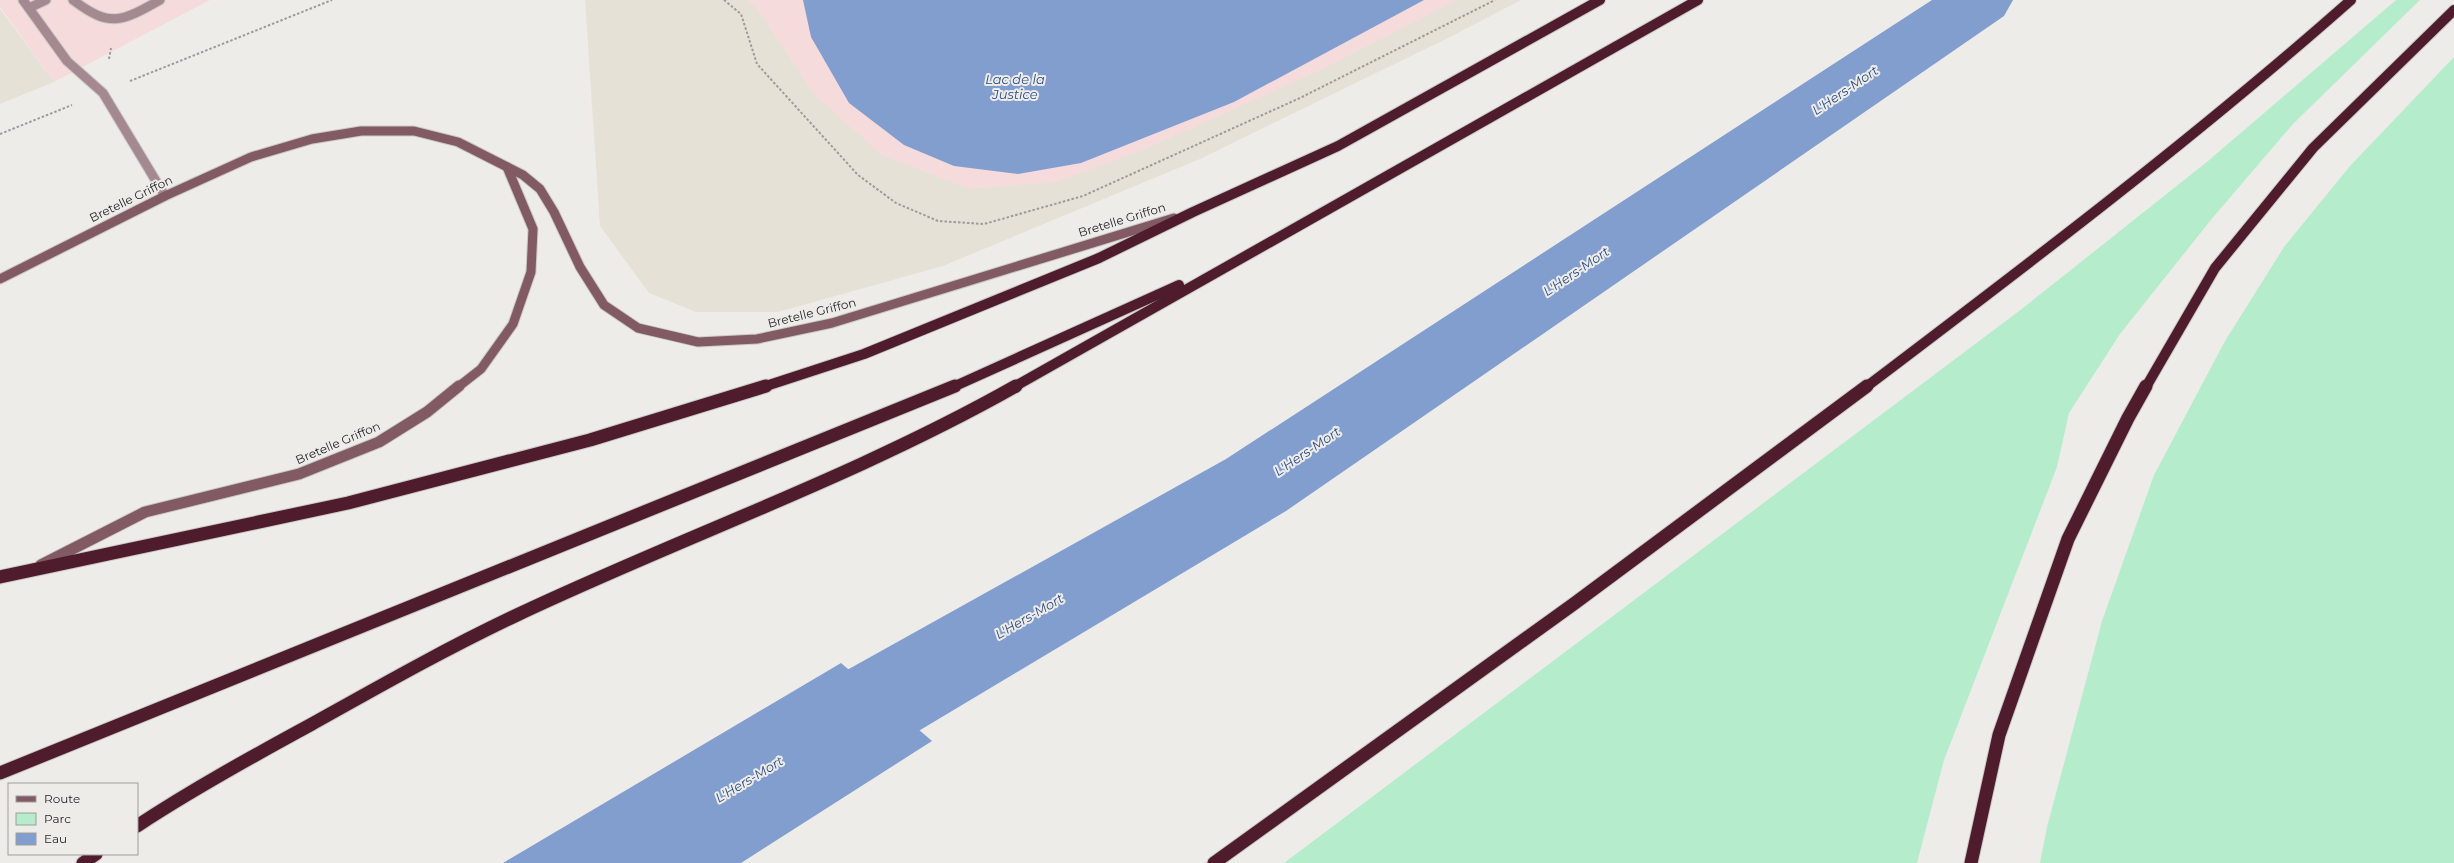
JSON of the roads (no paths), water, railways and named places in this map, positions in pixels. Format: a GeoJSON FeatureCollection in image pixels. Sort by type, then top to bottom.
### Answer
{"type":"FeatureCollection","features":[{"type":"Feature","properties":{"kind":"highway"},"geometry":{"type":"LineString","coordinates":[[0,577],[348,503],[590,440],[736,396],[864,354],[986,306],[1099,258],[1193,212],[1338,146],[1600,0]]}},
{"type":"Feature","properties":{"kind":"highway"},"geometry":{"type":"LineString","coordinates":[[138,825],[163,809],[275,744],[410,670],[518,615],[835,475],[974,410],[1251,252],[1616,48],[1698,0]]}},
{"type":"Feature","properties":{"kind":"highway"},"geometry":{"type":"LineString","coordinates":[[1214,863],[1469,680],[1865,388],[2087,218],[2286,58],[2351,0]]}},
{"type":"Feature","properties":{"kind":"highway"},"geometry":{"type":"LineString","coordinates":[[1971,863],[1999,736],[2029,648],[2068,539],[2128,418],[2215,268],[2313,148],[2454,10]]}},
{"type":"Feature","properties":{"kind":"highway"},"geometry":{"type":"LineString","coordinates":[[0,773],[961,384],[1251,252]]}},
{"type":"Feature","properties":{"kind":"highway"},"geometry":{"type":"LineString","coordinates":[[83,863],[95,855]]}},
{"type":"Feature","properties":{"kind":"main road","name":"Bretelle Griffon"},"geometry":{"type":"LineString","coordinates":[[0,279],[165,196],[251,157],[312,139],[361,131],[414,131],[458,142],[508,166],[523,175],[540,189],[554,212],[580,267],[604,305],[638,328],[698,342],[757,340],[832,323],[1193,212]]}},
{"type":"Feature","properties":{"kind":"main road","name":"Bretelle Griffon"},"geometry":{"type":"LineString","coordinates":[[30,571],[145,512],[299,474],[378,442],[427,412],[481,369],[513,324],[531,272],[533,229],[508,166]]}},
{"type":"Feature","properties":{"kind":"lane"},"geometry":{"type":"LineString","coordinates":[[23,0],[67,61],[103,93],[165,196]]}},
{"type":"Feature","properties":{"kind":"lane"},"geometry":{"type":"LineString","coordinates":[[29,8],[46,0]]}},
{"type":"Feature","properties":{"kind":"lane"},"geometry":{"type":"LineString","coordinates":[[73,0],[96,16],[117,18],[136,13],[160,0]]}},
{"type":"Feature","properties":{"kind":"water","name":"Lac de la Justice"},"geometry":{"type":"Polygon","coordinates":[[[803,0],[1424,0],[1234,102],[1081,163],[1018,174],[954,166],[904,145],[849,103],[811,37],[803,0]]]}},
{"type":"Feature","properties":{"kind":"water"},"geometry":{"type":"Polygon","coordinates":[[[841,663],[932,741],[741,863],[503,863],[841,663]]]}},
{"type":"Feature","properties":{"kind":"waterway","name":"L'Hers-Mort"},"geometry":{"type":"LineString","coordinates":[[610,863],[811,742],[1256,485],[1980,0]]}}]}
